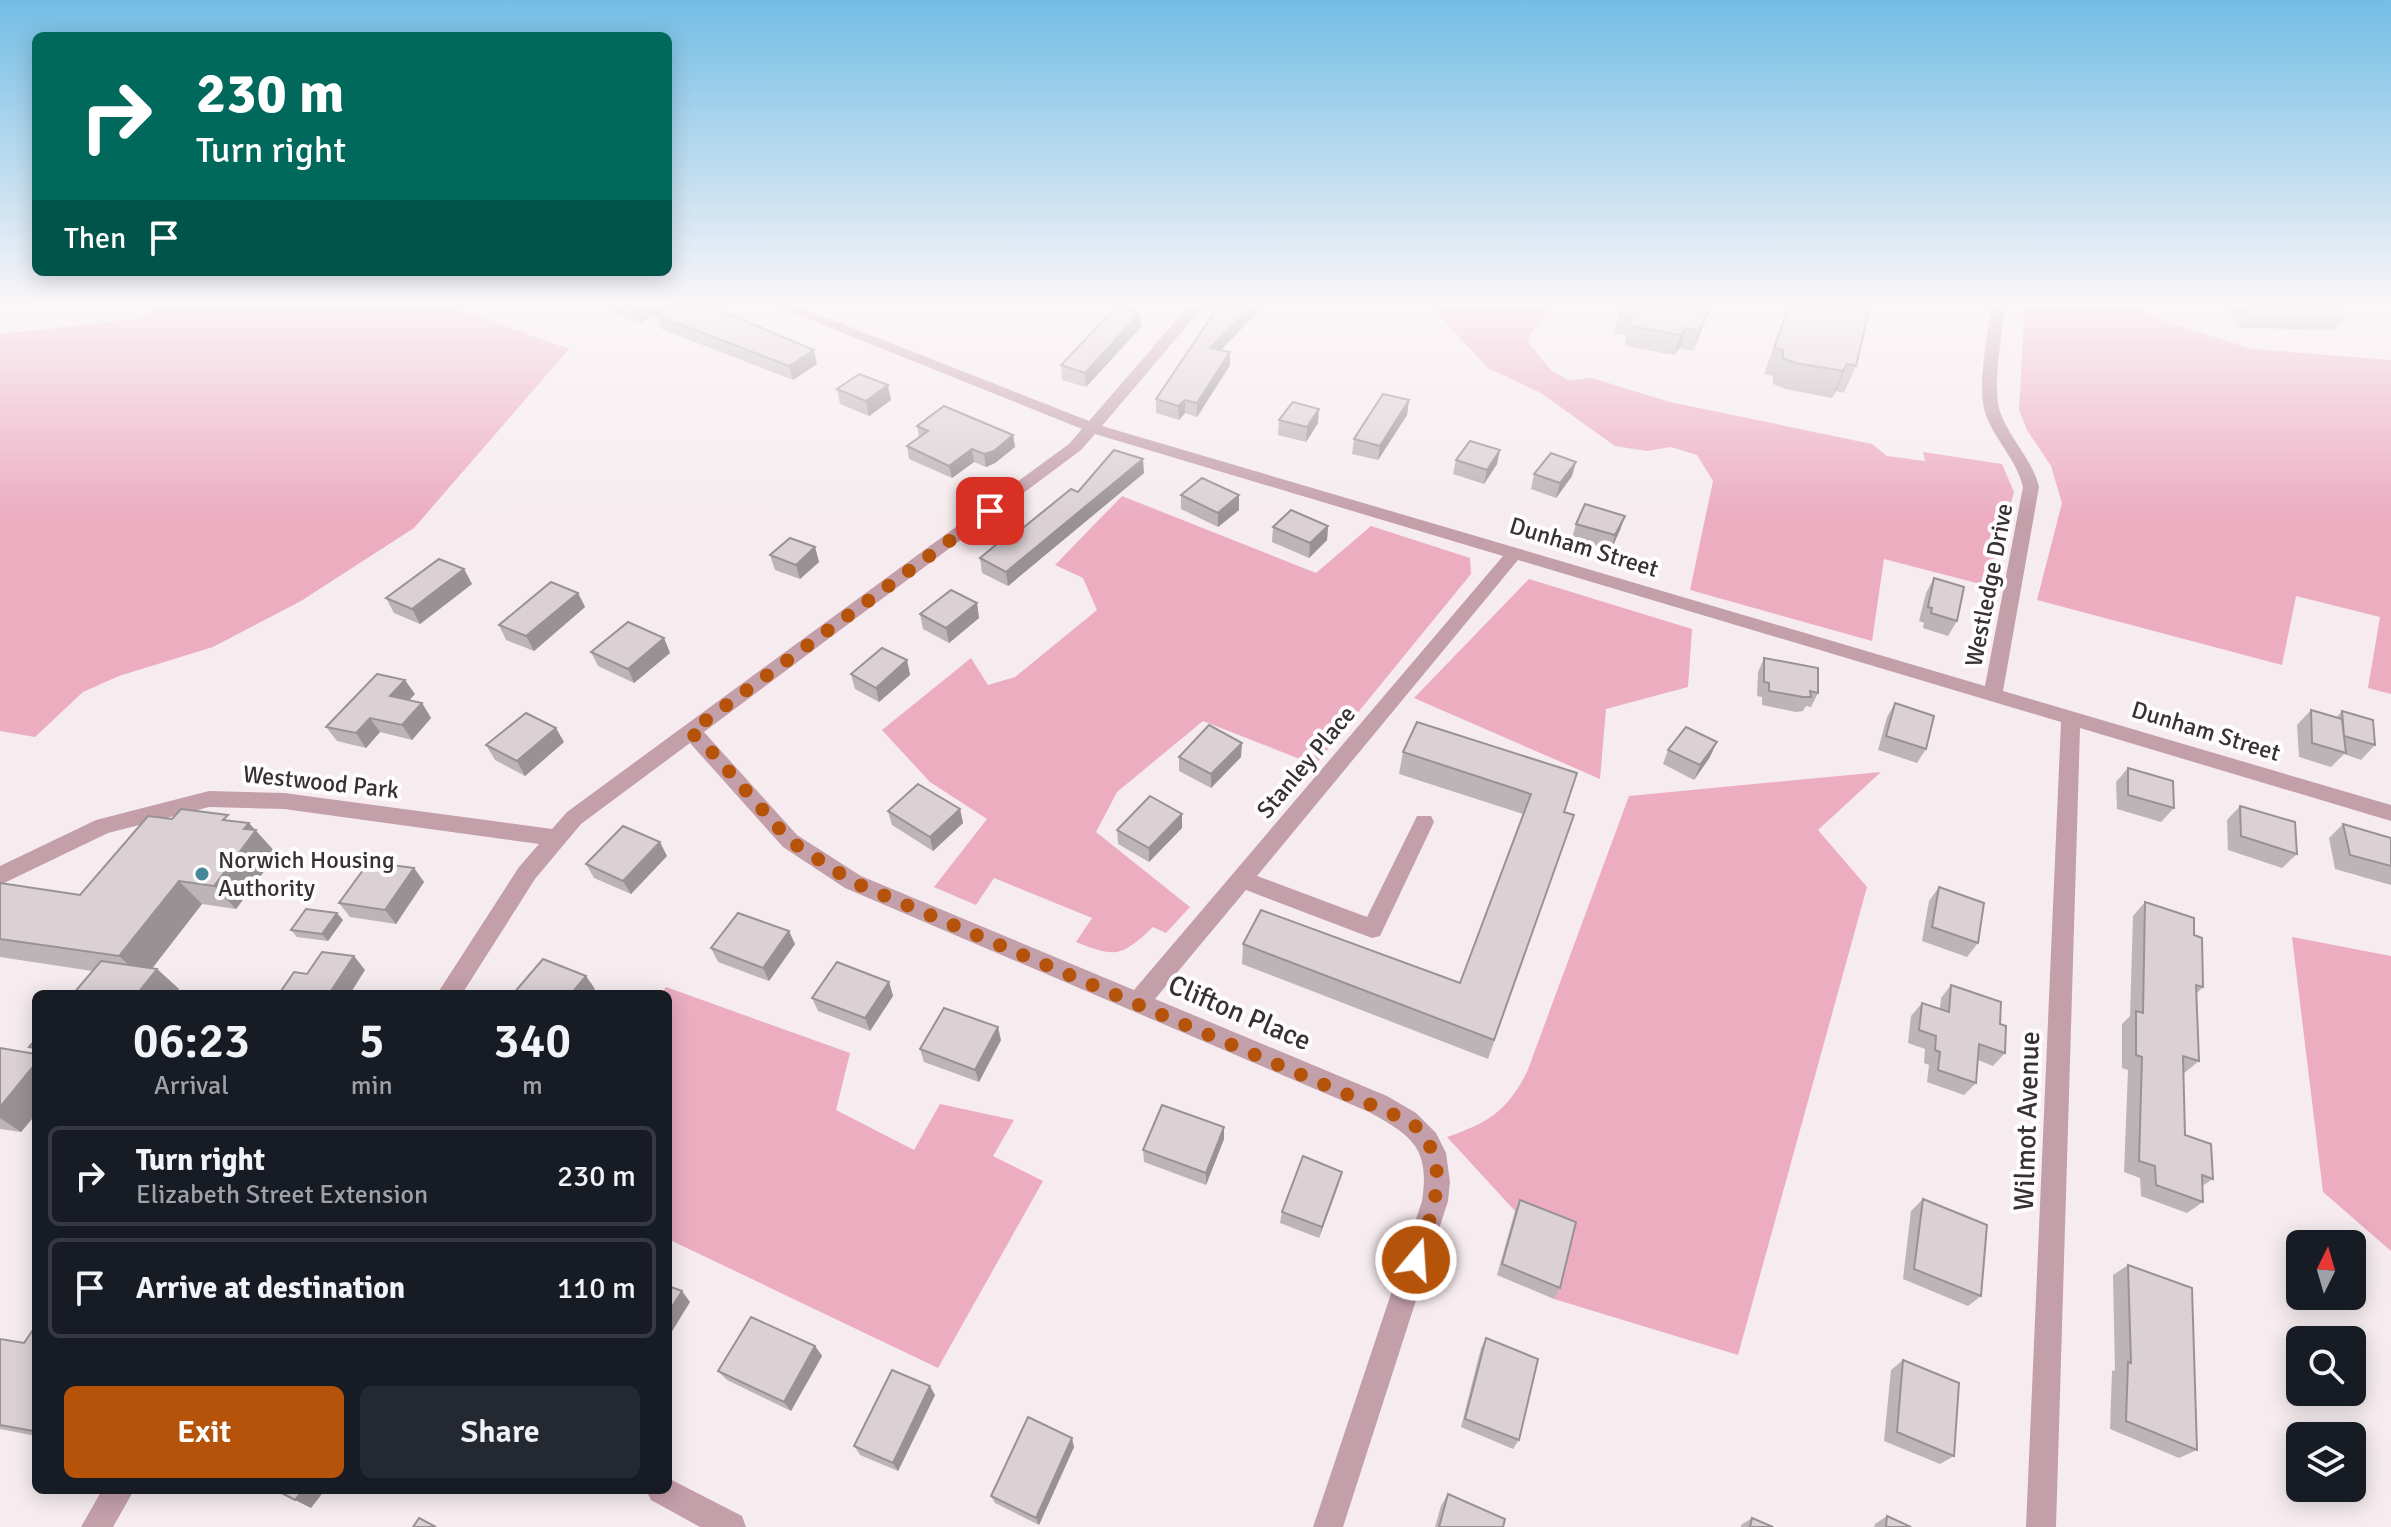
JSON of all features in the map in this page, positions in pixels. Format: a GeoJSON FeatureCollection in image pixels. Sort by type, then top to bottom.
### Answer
{"type":"FeatureCollection","features":[{"type":"Feature","properties":{"kind":"street","name":"Dunham Street"},"geometry":{"type":"LineString","coordinates":[[954,373],[1093,428],[2391,813]]}},
{"type":"Feature","properties":{"kind":"street"},"geometry":{"type":"LineString","coordinates":[[452,990],[527,873],[554,838],[601,796],[1065,455],[1093,428],[1139,373]]}},
{"type":"Feature","properties":{"kind":"street","name":"Westledge Drive"},"geometry":{"type":"LineString","coordinates":[[1992,373],[1990,402],[1996,418],[2027,468],[2031,487],[1993,695]]}},
{"type":"Feature","properties":{"kind":"street","name":"Stanley Place"},"geometry":{"type":"LineString","coordinates":[[1137,1004],[1515,553]]}},
{"type":"Feature","properties":{"kind":"street","name":"Wilmot Avenue"},"geometry":{"type":"LineString","coordinates":[[2041,1527],[2071,718]]}},
{"type":"Feature","properties":{"kind":"street","name":"Clifton Place"},"geometry":{"type":"LineString","coordinates":[[690,732],[704,743],[780,830],[828,867],[894,902],[1378,1104],[1411,1122],[1434,1152],[1439,1173],[1435,1201],[1328,1527]]}},
{"type":"Feature","properties":{"kind":"street","name":"Westwood Park"},"geometry":{"type":"LineString","coordinates":[[0,876],[103,826],[209,799],[284,801],[554,838]]}},
{"type":"Feature","properties":{"kind":"street"},"geometry":{"type":"LineString","coordinates":[[1242,879],[1372,929],[1424,822]]}},
{"type":"Feature","properties":{"kind":"street"},"geometry":{"type":"LineString","coordinates":[[96,1527],[117,1494]]}},
{"type":"Feature","properties":{"kind":"street"},"geometry":{"type":"LineString","coordinates":[[669,1494],[731,1527]]}},
{"type":"Feature","properties":{"kind":"shaded area"},"geometry":{"type":"Polygon","coordinates":[[[0,373],[548,373],[414,528],[301,601],[213,647],[119,676],[83,692],[35,737],[0,731],[0,373]]]}},
{"type":"Feature","properties":{"kind":"shaded area"},"geometry":{"type":"Polygon","coordinates":[[[1499,373],[1557,373],[1568,380],[1592,378],[1670,402],[1872,444],[1887,456],[1925,461],[1923,452],[2002,464],[2014,492],[1988,586],[1884,559],[1872,641],[1690,590],[1713,481],[1697,455],[1671,447],[1647,451],[1615,446],[1541,393],[1499,373]]]}},
{"type":"Feature","properties":{"kind":"shaded area"},"geometry":{"type":"Polygon","coordinates":[[[2021,373],[2391,373],[2391,694],[2368,688],[2380,617],[2296,596],[2282,665],[2037,600],[2062,503],[2051,466],[2027,430],[2019,410],[2021,373]]]}},
{"type":"Feature","properties":{"kind":"shaded area"},"geometry":{"type":"Polygon","coordinates":[[[1122,496],[1316,573],[1371,526],[1470,558],[1471,574],[1315,765],[1203,721],[1117,792],[1096,832],[1190,907],[1166,933],[1153,927],[1125,949],[1110,952],[1076,942],[1092,918],[994,878],[976,905],[934,887],[987,819],[930,782],[882,730],[971,658],[988,685],[1015,677],[1097,610],[1083,578],[1055,565],[1122,496]]]}},
{"type":"Feature","properties":{"kind":"shaded area"},"geometry":{"type":"Polygon","coordinates":[[[1529,579],[1692,629],[1688,687],[1606,709],[1600,779],[1414,698],[1529,579]]]}},
{"type":"Feature","properties":{"kind":"shaded area"},"geometry":{"type":"Polygon","coordinates":[[[1881,772],[1818,830],[1867,887],[1738,1355],[1554,1299],[1570,1233],[1515,1211],[1447,1137],[1495,1114],[1512,1097],[1527,1072],[1629,796],[1881,772]]]}},
{"type":"Feature","properties":{"kind":"shaded area"},"geometry":{"type":"Polygon","coordinates":[[[2292,937],[2391,956],[2391,1251],[2323,1192],[2292,937]]]}},
{"type":"Feature","properties":{"kind":"shaded area"},"geometry":{"type":"Polygon","coordinates":[[[666,987],[850,1053],[836,1110],[914,1150],[940,1104],[1014,1120],[993,1156],[1043,1181],[938,1368],[672,1241],[672,990],[664,990],[666,987]]]}},
{"type":"Feature","properties":{"kind":"building"},"geometry":{"type":"Polygon","coordinates":[[[1173,373],[1216,373],[1197,403],[1185,400],[1178,406],[1156,399],[1173,373]]]}},
{"type":"Feature","properties":{"kind":"building"},"geometry":{"type":"Polygon","coordinates":[[[859,374],[888,385],[866,401],[837,389],[859,374]]]}},
{"type":"Feature","properties":{"kind":"building"},"geometry":{"type":"Polygon","coordinates":[[[1383,394],[1409,400],[1380,446],[1354,439],[1383,394]]]}},
{"type":"Feature","properties":{"kind":"building"},"geometry":{"type":"Polygon","coordinates":[[[1293,402],[1319,409],[1307,427],[1279,420],[1293,402]]]}},
{"type":"Feature","properties":{"kind":"building"},"geometry":{"type":"Polygon","coordinates":[[[944,406],[1013,435],[994,451],[984,454],[972,449],[949,466],[907,446],[928,431],[917,426],[944,406]]]}},
{"type":"Feature","properties":{"kind":"building"},"geometry":{"type":"Polygon","coordinates":[[[1470,441],[1500,450],[1487,470],[1456,460],[1470,441]]]}},
{"type":"Feature","properties":{"kind":"building"},"geometry":{"type":"Polygon","coordinates":[[[1114,450],[1143,459],[1006,572],[980,558],[1009,534],[1013,536],[1071,489],[1078,492],[1114,450]]]}},
{"type":"Feature","properties":{"kind":"building"},"geometry":{"type":"Polygon","coordinates":[[[1551,453],[1576,462],[1560,483],[1534,474],[1551,453]]]}},
{"type":"Feature","properties":{"kind":"building"},"geometry":{"type":"Polygon","coordinates":[[[1202,478],[1239,495],[1218,513],[1181,495],[1202,478]]]}},
{"type":"Feature","properties":{"kind":"building"},"geometry":{"type":"Polygon","coordinates":[[[1585,504],[1625,516],[1615,535],[1576,524],[1585,504]]]}},
{"type":"Feature","properties":{"kind":"building"},"geometry":{"type":"Polygon","coordinates":[[[1291,510],[1328,526],[1310,543],[1273,527],[1291,510]]]}},
{"type":"Feature","properties":{"kind":"building"},"geometry":{"type":"Polygon","coordinates":[[[790,538],[815,547],[796,565],[770,555],[790,538]]]}},
{"type":"Feature","properties":{"kind":"building"},"geometry":{"type":"Polygon","coordinates":[[[439,559],[464,569],[412,609],[386,598],[439,559]]]}},
{"type":"Feature","properties":{"kind":"building"},"geometry":{"type":"Polygon","coordinates":[[[1934,578],[1964,587],[1957,621],[1931,613],[1932,608],[1928,607],[1934,578]]]}},
{"type":"Feature","properties":{"kind":"building"},"geometry":{"type":"Polygon","coordinates":[[[551,582],[578,593],[526,636],[499,625],[551,582]]]}},
{"type":"Feature","properties":{"kind":"building"},"geometry":{"type":"Polygon","coordinates":[[[951,590],[977,603],[946,628],[920,614],[951,590]]]}},
{"type":"Feature","properties":{"kind":"building"},"geometry":{"type":"Polygon","coordinates":[[[628,622],[664,638],[628,669],[591,652],[628,622]]]}},
{"type":"Feature","properties":{"kind":"building"},"geometry":{"type":"Polygon","coordinates":[[[882,648],[907,660],[876,688],[851,674],[882,648]]]}},
{"type":"Feature","properties":{"kind":"building"},"geometry":{"type":"Polygon","coordinates":[[[1764,658],[1818,668],[1818,693],[1810,691],[1811,697],[1803,697],[1769,691],[1769,683],[1764,682],[1764,658]]]}},
{"type":"Feature","properties":{"kind":"building"},"geometry":{"type":"Polygon","coordinates":[[[377,674],[405,680],[390,696],[422,703],[402,725],[370,718],[356,733],[326,727],[377,674]]]}},
{"type":"Feature","properties":{"kind":"building"},"geometry":{"type":"Polygon","coordinates":[[[1895,703],[1934,716],[1926,749],[1886,736],[1895,703]]]}},
{"type":"Feature","properties":{"kind":"building"},"geometry":{"type":"Polygon","coordinates":[[[2311,710],[2342,719],[2346,753],[2312,743],[2311,710]]]}},
{"type":"Feature","properties":{"kind":"building"},"geometry":{"type":"Polygon","coordinates":[[[2342,711],[2373,720],[2375,745],[2344,736],[2342,711]]]}},
{"type":"Feature","properties":{"kind":"building"},"geometry":{"type":"Polygon","coordinates":[[[526,713],[556,728],[517,761],[486,745],[526,713]]]}},
{"type":"Feature","properties":{"kind":"building"},"geometry":{"type":"Polygon","coordinates":[[[1417,722],[1577,773],[1564,812],[1574,815],[1494,1040],[1243,944],[1261,910],[1460,983],[1531,794],[1403,752],[1417,722]]]}},
{"type":"Feature","properties":{"kind":"building"},"geometry":{"type":"Polygon","coordinates":[[[1209,725],[1242,743],[1211,774],[1179,757],[1209,725]]]}},
{"type":"Feature","properties":{"kind":"building"},"geometry":{"type":"Polygon","coordinates":[[[1686,727],[1717,742],[1700,765],[1668,750],[1686,727]]]}},
{"type":"Feature","properties":{"kind":"building"},"geometry":{"type":"Polygon","coordinates":[[[2128,768],[2173,781],[2174,808],[2128,795],[2128,768]]]}},
{"type":"Feature","properties":{"kind":"building"},"geometry":{"type":"Polygon","coordinates":[[[918,784],[960,809],[930,837],[888,811],[918,784]]]}},
{"type":"Feature","properties":{"kind":"building"},"geometry":{"type":"Polygon","coordinates":[[[1150,796],[1182,814],[1149,848],[1117,830],[1150,796]]]}},
{"type":"Feature","properties":{"kind":"building"},"geometry":{"type":"Polygon","coordinates":[[[2240,806],[2295,822],[2297,854],[2241,836],[2240,806]]]}},
{"type":"Feature","properties":{"kind":"building"},"geometry":{"type":"Polygon","coordinates":[[[181,809],[228,815],[223,820],[249,823],[244,829],[256,830],[214,886],[179,881],[119,956],[0,939],[0,883],[80,895],[148,816],[172,819],[181,809]]]}},
{"type":"Feature","properties":{"kind":"building"},"geometry":{"type":"Polygon","coordinates":[[[2343,824],[2391,838],[2391,866],[2350,855],[2343,824]]]}},
{"type":"Feature","properties":{"kind":"building"},"geometry":{"type":"Polygon","coordinates":[[[623,826],[660,842],[623,881],[586,864],[623,826]]]}},
{"type":"Feature","properties":{"kind":"building"},"geometry":{"type":"Polygon","coordinates":[[[369,862],[414,868],[385,910],[339,903],[369,862]]]}},
{"type":"Feature","properties":{"kind":"building"},"geometry":{"type":"Polygon","coordinates":[[[1939,887],[1984,903],[1978,943],[1932,927],[1939,887]]]}},
{"type":"Feature","properties":{"kind":"building"},"geometry":{"type":"Polygon","coordinates":[[[2145,902],[2194,918],[2194,935],[2202,938],[2203,987],[2196,985],[2199,1061],[2183,1056],[2185,1135],[2211,1144],[2213,1179],[2202,1175],[2203,1202],[2156,1185],[2155,1166],[2139,1161],[2142,1057],[2136,1055],[2136,1011],[2143,1013],[2145,902]]]}},
{"type":"Feature","properties":{"kind":"building"},"geometry":{"type":"Polygon","coordinates":[[[306,909],[337,913],[322,934],[291,930],[306,909]]]}},
{"type":"Feature","properties":{"kind":"building"},"geometry":{"type":"Polygon","coordinates":[[[738,913],[789,931],[763,968],[711,948],[738,913]]]}},
{"type":"Feature","properties":{"kind":"building"},"geometry":{"type":"Polygon","coordinates":[[[322,952],[354,956],[332,990],[282,990],[294,972],[307,974],[322,952]]]}},
{"type":"Feature","properties":{"kind":"building"},"geometry":{"type":"Polygon","coordinates":[[[543,959],[586,976],[574,990],[516,990],[543,959]]]}},
{"type":"Feature","properties":{"kind":"building"},"geometry":{"type":"Polygon","coordinates":[[[101,961],[157,969],[140,990],[76,990],[101,961]]]}},
{"type":"Feature","properties":{"kind":"building"},"geometry":{"type":"Polygon","coordinates":[[[837,962],[889,982],[865,1018],[812,998],[837,962]]]}},
{"type":"Feature","properties":{"kind":"building"},"geometry":{"type":"Polygon","coordinates":[[[1951,985],[2001,1002],[2000,1024],[2006,1026],[2005,1053],[1979,1044],[1976,1083],[1938,1070],[1940,1052],[1935,1050],[1936,1036],[1919,1030],[1922,1003],[1949,1012],[1951,985]]]}},
{"type":"Feature","properties":{"kind":"building"},"geometry":{"type":"Polygon","coordinates":[[[944,1008],[998,1027],[975,1070],[920,1049],[944,1008]]]}},
{"type":"Feature","properties":{"kind":"building"},"geometry":{"type":"Polygon","coordinates":[[[0,1048],[32,1053],[32,1068],[0,1107],[0,1048]]]}},
{"type":"Feature","properties":{"kind":"building"},"geometry":{"type":"Polygon","coordinates":[[[1162,1105],[1224,1127],[1206,1173],[1143,1150],[1162,1105]]]}},
{"type":"Feature","properties":{"kind":"building"},"geometry":{"type":"Polygon","coordinates":[[[1303,1156],[1342,1172],[1322,1227],[1282,1212],[1303,1156]]]}},
{"type":"Feature","properties":{"kind":"building"},"geometry":{"type":"Polygon","coordinates":[[[1923,1199],[1987,1225],[1981,1296],[1914,1269],[1923,1199]]]}},
{"type":"Feature","properties":{"kind":"building"},"geometry":{"type":"Polygon","coordinates":[[[1520,1200],[1576,1222],[1560,1288],[1502,1264],[1520,1200]]]}},
{"type":"Feature","properties":{"kind":"building"},"geometry":{"type":"Polygon","coordinates":[[[2128,1265],[2192,1288],[2197,1450],[2126,1421],[2128,1362],[2131,1363],[2128,1265]]]}},
{"type":"Feature","properties":{"kind":"building"},"geometry":{"type":"Polygon","coordinates":[[[672,1287],[682,1291],[672,1307],[672,1287]]]}},
{"type":"Feature","properties":{"kind":"building"},"geometry":{"type":"Polygon","coordinates":[[[751,1317],[815,1346],[784,1402],[718,1371],[751,1317]]]}},
{"type":"Feature","properties":{"kind":"building"},"geometry":{"type":"Polygon","coordinates":[[[32,1331],[32,1431],[0,1425],[0,1339],[24,1343],[32,1331]]]}},
{"type":"Feature","properties":{"kind":"building"},"geometry":{"type":"Polygon","coordinates":[[[1486,1338],[1538,1359],[1519,1440],[1465,1419],[1486,1338]]]}},
{"type":"Feature","properties":{"kind":"building"},"geometry":{"type":"Polygon","coordinates":[[[1903,1360],[1959,1383],[1954,1456],[1897,1432],[1903,1360]]]}},
{"type":"Feature","properties":{"kind":"building"},"geometry":{"type":"Polygon","coordinates":[[[892,1370],[930,1386],[893,1463],[854,1446],[892,1370]]]}},
{"type":"Feature","properties":{"kind":"building"},"geometry":{"type":"Polygon","coordinates":[[[1028,1417],[1072,1438],[1036,1518],[991,1496],[1028,1417]]]}},
{"type":"Feature","properties":{"kind":"building"},"geometry":{"type":"Polygon","coordinates":[[[284,1494],[300,1494],[295,1500],[284,1494]]]}},
{"type":"Feature","properties":{"kind":"building"},"geometry":{"type":"Polygon","coordinates":[[[1448,1494],[1505,1519],[1503,1527],[1439,1527],[1448,1494]]]}},
{"type":"Feature","properties":{"kind":"building"},"geometry":{"type":"Polygon","coordinates":[[[1887,1516],[1911,1527],[1886,1527],[1887,1516]]]}},
{"type":"Feature","properties":{"kind":"building"},"geometry":{"type":"Polygon","coordinates":[[[419,1518],[436,1527],[413,1527],[419,1518]]]}},
{"type":"Feature","properties":{"kind":"building"},"geometry":{"type":"Polygon","coordinates":[[[1752,1518],[1773,1527],[1750,1527],[1752,1518]]]}},
{"type":"Feature","properties":{"kind":"place","name":"Norwich Housing Authority"},"geometry":{"type":"Point","coordinates":[202,874]}},
{"type":"Feature","properties":{"kind":"route"},"geometry":{"type":"LineString","coordinates":[[990,511],[690,732],[704,743],[790,841],[853,882],[894,902],[1378,1104],[1411,1122],[1428,1141],[1439,1173],[1435,1201],[1416,1260]]}}]}
